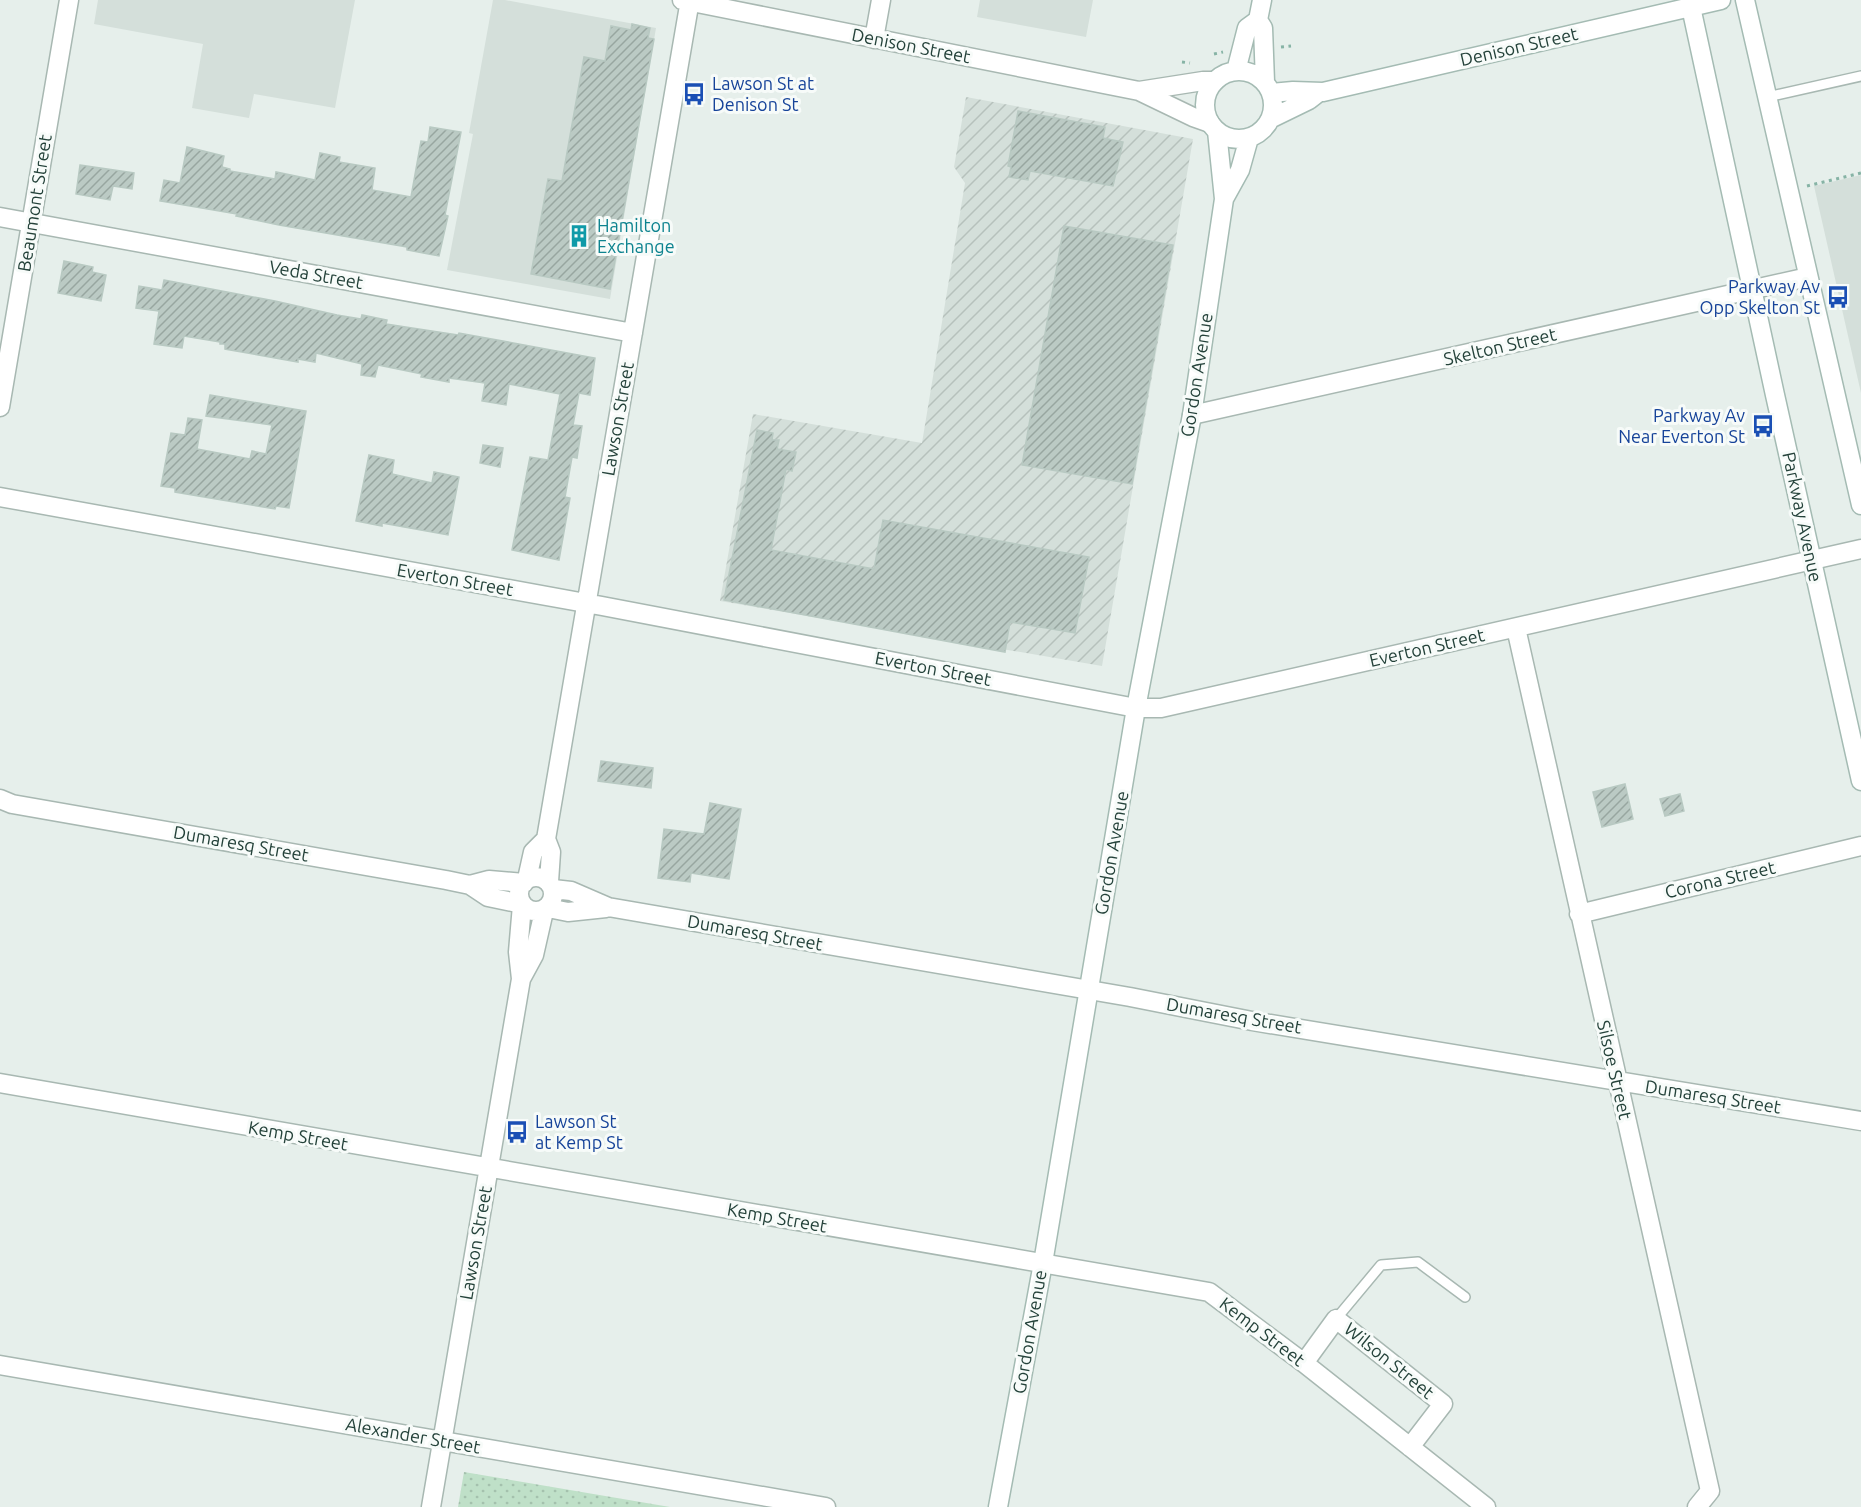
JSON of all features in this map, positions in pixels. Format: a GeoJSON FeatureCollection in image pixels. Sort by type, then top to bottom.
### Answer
{"type":"FeatureCollection","features":[{"type":"Feature","properties":{"kind":"street","name":"Beaumont Street"},"geometry":{"type":"LineString","coordinates":[[0,407],[69,0]]}},
{"type":"Feature","properties":{"kind":"street","name":"Denison Street"},"geometry":{"type":"LineString","coordinates":[[688,0],[1139,91],[1214,127]]}},
{"type":"Feature","properties":{"kind":"street","name":"Lawson Street"},"geometry":{"type":"LineString","coordinates":[[551,885],[551,852],[546,839],[688,0]]}},
{"type":"Feature","properties":{"kind":"street"},"geometry":{"type":"LineString","coordinates":[[874,39],[881,0]]}},
{"type":"Feature","properties":{"kind":"street"},"geometry":{"type":"LineString","coordinates":[[1236,71],[1247,28],[1258,20],[1262,0]]}},
{"type":"Feature","properties":{"kind":"street","name":"Denison Street"},"geometry":{"type":"LineString","coordinates":[[1268,88],[1318,93],[1721,0]]}},
{"type":"Feature","properties":{"kind":"street"},"geometry":{"type":"LineString","coordinates":[[1745,0],[1861,505]]}},
{"type":"Feature","properties":{"kind":"street","name":"Parkway Avenue"},"geometry":{"type":"LineString","coordinates":[[1691,7],[1861,781]]}},
{"type":"Feature","properties":{"kind":"street"},"geometry":{"type":"LineString","coordinates":[[1258,20],[1263,28],[1268,88],[1274,104],[1270,119],[1262,131],[1249,138],[1232,138],[1214,127],[1205,104],[1208,92],[1215,81],[1227,73],[1236,71],[1252,73],[1268,88]]}},
{"type":"Feature","properties":{"kind":"street","name":"Denison Street"},"geometry":{"type":"LineString","coordinates":[[1139,91],[1215,81]]}},
{"type":"Feature","properties":{"kind":"street","name":"Denison Street"},"geometry":{"type":"LineString","coordinates":[[1270,119],[1309,100],[1318,93]]}},
{"type":"Feature","properties":{"kind":"street","name":"Gordon Avenue"},"geometry":{"type":"LineString","coordinates":[[998,1507],[1043,1263],[1136,708],[1192,416],[1224,199],[1214,127]]}},
{"type":"Feature","properties":{"kind":"street","name":"Gordon Avenue"},"geometry":{"type":"LineString","coordinates":[[1224,199],[1240,170],[1249,138]]}},
{"type":"Feature","properties":{"kind":"street","name":"Veda Street"},"geometry":{"type":"LineString","coordinates":[[0,217],[633,333]]}},
{"type":"Feature","properties":{"kind":"street","name":"Skelton Street"},"geometry":{"type":"LineString","coordinates":[[1192,416],[1808,277]]}},
{"type":"Feature","properties":{"kind":"street","name":"Everton Street"},"geometry":{"type":"LineString","coordinates":[[0,497],[586,604],[1136,708],[1161,708],[1861,549]]}},
{"type":"Feature","properties":{"kind":"street","name":"Silsoe Street"},"geometry":{"type":"LineString","coordinates":[[1516,628],[1710,1491],[1697,1507]]}},
{"type":"Feature","properties":{"kind":"street","name":"Dumaresq Street"},"geometry":{"type":"LineString","coordinates":[[4,803],[470,885],[488,897],[522,904]]}},
{"type":"Feature","properties":{"kind":"street","name":"Lawson Street"},"geometry":{"type":"LineString","coordinates":[[525,881],[533,852],[546,839]]}},
{"type":"Feature","properties":{"kind":"street","name":"Corona Street"},"geometry":{"type":"LineString","coordinates":[[1579,914],[1861,846]]}},
{"type":"Feature","properties":{"kind":"street"},"geometry":{"type":"LineString","coordinates":[[539,877],[551,885],[554,898],[546,909],[531,911],[522,904],[519,893],[525,881],[539,877]]}},
{"type":"Feature","properties":{"kind":"street","name":"Dumaresq Street"},"geometry":{"type":"LineString","coordinates":[[470,885],[489,880],[525,881]]}},
{"type":"Feature","properties":{"kind":"street","name":"Dumaresq Street"},"geometry":{"type":"LineString","coordinates":[[551,885],[571,891],[608,908],[1088,990],[1252,1021],[1861,1121]]}},
{"type":"Feature","properties":{"kind":"street","name":"Lawson Street"},"geometry":{"type":"LineString","coordinates":[[431,1507],[521,979],[518,952],[522,904]]}},
{"type":"Feature","properties":{"kind":"street","name":"Dumaresq Street"},"geometry":{"type":"LineString","coordinates":[[546,909],[568,912],[608,908]]}},
{"type":"Feature","properties":{"kind":"street","name":"Lawson Street"},"geometry":{"type":"LineString","coordinates":[[521,979],[534,955],[546,909]]}},
{"type":"Feature","properties":{"kind":"street","name":"Kemp Street"},"geometry":{"type":"LineString","coordinates":[[0,1083],[1209,1292],[1304,1363],[1486,1507]]}},
{"type":"Feature","properties":{"kind":"street","name":"Wilson Street"},"geometry":{"type":"LineString","coordinates":[[1304,1363],[1336,1319],[1443,1404],[1410,1447]]}},
{"type":"Feature","properties":{"kind":"street","name":"Alexander Street"},"geometry":{"type":"LineString","coordinates":[[0,1365],[826,1507]]}},
{"type":"Feature","properties":{"kind":"lane"},"geometry":{"type":"LineString","coordinates":[[1767,98],[1861,76]]}},
{"type":"Feature","properties":{"kind":"lane"},"geometry":{"type":"LineString","coordinates":[[1336,1319],[1381,1265],[1418,1262],[1464,1297]]}},
{"type":"Feature","properties":{"kind":"path"},"geometry":{"type":"LineString","coordinates":[[1807,186],[1861,173]]}},
{"type":"Feature","properties":{"kind":"shaded area"},"geometry":{"type":"Polygon","coordinates":[[[98,0],[355,0],[335,108],[254,94],[249,118],[192,108],[203,44],[94,24],[98,0]]]}},
{"type":"Feature","properties":{"kind":"shaded area"},"geometry":{"type":"Polygon","coordinates":[[[493,0],[505,0],[656,28],[610,299],[447,270],[473,134],[469,133],[493,0]]]}},
{"type":"Feature","properties":{"kind":"shaded area"},"geometry":{"type":"Polygon","coordinates":[[[980,0],[1093,0],[1086,37],[977,17],[980,0]]]}},
{"type":"Feature","properties":{"kind":"shaded area"},"geometry":{"type":"Polygon","coordinates":[[[966,97],[1193,139],[1102,666],[720,601],[753,414],[922,443],[965,183],[954,167],[966,97]]]}},
{"type":"Feature","properties":{"kind":"shaded area"},"geometry":{"type":"Polygon","coordinates":[[[1861,175],[1861,393],[1814,186],[1861,175]]]}},
{"type":"Feature","properties":{"kind":"green space"},"geometry":{"type":"Polygon","coordinates":[[[464,1472],[670,1507],[458,1507],[464,1472]]]}},
{"type":"Feature","properties":{"kind":"building"},"geometry":{"type":"Polygon","coordinates":[[[632,24],[650,28],[648,38],[654,39],[610,289],[531,274],[548,179],[562,181],[584,57],[605,61],[611,26],[631,30],[632,24]]]}},
{"type":"Feature","properties":{"kind":"building"},"geometry":{"type":"Polygon","coordinates":[[[1018,111],[1105,127],[1103,138],[1123,142],[1113,186],[1030,171],[1028,180],[1009,177],[1011,167],[1008,166],[1018,111]]]}},
{"type":"Feature","properties":{"kind":"building"},"geometry":{"type":"Polygon","coordinates":[[[430,127],[461,132],[445,215],[448,216],[439,256],[407,250],[407,247],[279,225],[236,216],[237,214],[160,201],[164,180],[180,183],[187,147],[224,156],[222,167],[230,171],[275,179],[276,172],[315,180],[320,153],[340,157],[339,162],[375,168],[372,190],[411,197],[421,141],[428,142],[430,127]]]}},
{"type":"Feature","properties":{"kind":"building"},"geometry":{"type":"Polygon","coordinates":[[[80,165],[134,173],[132,189],[113,186],[110,200],[76,194],[80,165]]]}},
{"type":"Feature","properties":{"kind":"building"},"geometry":{"type":"Polygon","coordinates":[[[1064,226],[1173,245],[1132,484],[1022,465],[1064,226]]]}},
{"type":"Feature","properties":{"kind":"building"},"geometry":{"type":"Polygon","coordinates":[[[64,261],[93,267],[92,272],[106,275],[101,301],[58,293],[64,261]]]}},
{"type":"Feature","properties":{"kind":"building"},"geometry":{"type":"Polygon","coordinates":[[[164,280],[337,315],[361,319],[362,315],[387,320],[386,324],[458,335],[459,333],[595,358],[590,395],[579,393],[573,425],[582,426],[577,458],[572,457],[565,497],[570,498],[559,560],[512,550],[530,457],[548,460],[560,394],[509,384],[506,405],[482,401],[485,383],[449,378],[449,382],[378,365],[375,377],[361,375],[362,364],[316,353],[315,362],[298,359],[298,362],[225,349],[225,344],[220,344],[220,342],[184,336],[182,348],[154,344],[159,311],[136,308],[139,286],[162,290],[164,280]]]}},
{"type":"Feature","properties":{"kind":"building"},"geometry":{"type":"Polygon","coordinates":[[[210,395],[306,411],[289,508],[276,506],[275,509],[175,492],[175,488],[161,486],[171,433],[185,435],[188,418],[202,420],[197,449],[250,459],[252,451],[266,454],[272,425],[206,416],[210,395]]]}},
{"type":"Feature","properties":{"kind":"building"},"geometry":{"type":"Polygon","coordinates":[[[757,430],[773,433],[772,440],[779,440],[777,449],[796,452],[792,471],[786,469],[771,550],[874,569],[883,520],[1089,557],[1075,633],[1010,622],[1005,652],[724,600],[757,430]]]}},
{"type":"Feature","properties":{"kind":"building"},"geometry":{"type":"Polygon","coordinates":[[[483,445],[503,448],[500,467],[480,463],[483,445]]]}},
{"type":"Feature","properties":{"kind":"building"},"geometry":{"type":"Polygon","coordinates":[[[369,455],[394,460],[392,474],[432,483],[434,472],[459,477],[448,535],[382,523],[382,526],[356,521],[369,455]]]}},
{"type":"Feature","properties":{"kind":"building"},"geometry":{"type":"Polygon","coordinates":[[[601,761],[653,768],[651,788],[598,781],[601,761]]]}},
{"type":"Feature","properties":{"kind":"building"},"geometry":{"type":"Polygon","coordinates":[[[1625,784],[1633,819],[1602,827],[1593,792],[1625,784]]]}},
{"type":"Feature","properties":{"kind":"building"},"geometry":{"type":"Polygon","coordinates":[[[1680,794],[1684,811],[1665,816],[1660,799],[1680,794]]]}},
{"type":"Feature","properties":{"kind":"building"},"geometry":{"type":"Polygon","coordinates":[[[710,803],[741,809],[729,879],[691,873],[690,882],[658,878],[664,829],[704,834],[710,803]]]}},
{"type":"Feature","properties":{"kind":"place","name":"Lawson St at Denison St"},"geometry":{"type":"Point","coordinates":[694,94]}},
{"type":"Feature","properties":{"kind":"place","name":"Hamilton Exchange"},"geometry":{"type":"Point","coordinates":[579,236]}},
{"type":"Feature","properties":{"kind":"place","name":"Parkway Av Opp Skelton St"},"geometry":{"type":"Point","coordinates":[1838,297]}},
{"type":"Feature","properties":{"kind":"place","name":"Parkway Av Near Everton St"},"geometry":{"type":"Point","coordinates":[1763,426]}},
{"type":"Feature","properties":{"kind":"place","name":"Lawson St at Kemp St"},"geometry":{"type":"Point","coordinates":[517,1132]}}]}
